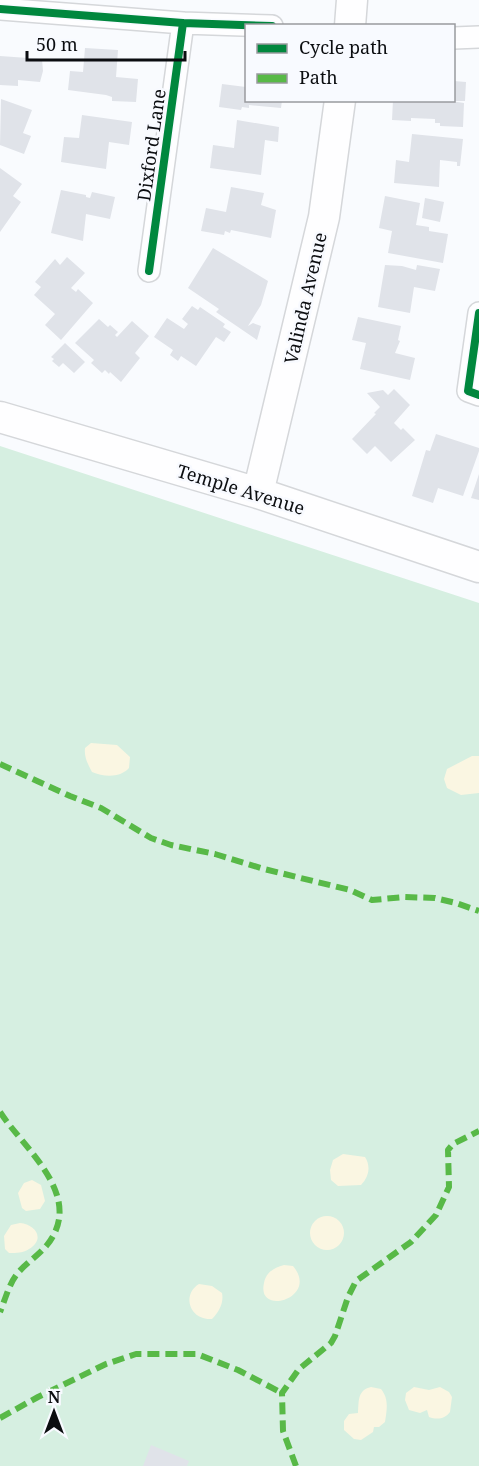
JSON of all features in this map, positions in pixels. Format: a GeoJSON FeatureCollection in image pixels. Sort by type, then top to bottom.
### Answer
{"type":"FeatureCollection","features":[{"type":"Feature","properties":{"kind":"main road"},"geometry":{"type":"LineString","coordinates":[[350,24],[352,0]]}},
{"type":"Feature","properties":{"kind":"main road","name":"Valinda Avenue"},"geometry":{"type":"LineString","coordinates":[[258,493],[324,217],[340,102]]}},
{"type":"Feature","properties":{"kind":"main road","name":"Temple Avenue"},"geometry":{"type":"LineString","coordinates":[[0,417],[258,493],[479,567]]}},
{"type":"Feature","properties":{"kind":"street"},"geometry":{"type":"LineString","coordinates":[[0,9],[183,23],[245,25]]}},
{"type":"Feature","properties":{"kind":"street","name":"Dixford Lane"},"geometry":{"type":"LineString","coordinates":[[149,271],[183,23]]}},
{"type":"Feature","properties":{"kind":"street"},"geometry":{"type":"LineString","coordinates":[[455,38],[479,37]]}},
{"type":"Feature","properties":{"kind":"street"},"geometry":{"type":"LineString","coordinates":[[473,393],[479,313]]}},
{"type":"Feature","properties":{"kind":"green space"},"geometry":{"type":"Polygon","coordinates":[[[0,446],[479,603],[479,1466],[0,1466],[0,446]]]}},
{"type":"Feature","properties":{"kind":"sand"},"geometry":{"type":"Polygon","coordinates":[[[91,743],[117,745],[130,757],[129,768],[121,774],[112,776],[92,772],[85,752],[85,748],[91,743]]]}},
{"type":"Feature","properties":{"kind":"sand"},"geometry":{"type":"Polygon","coordinates":[[[472,756],[479,756],[479,793],[461,795],[447,788],[444,779],[447,769],[472,756]]]}},
{"type":"Feature","properties":{"kind":"sand"},"geometry":{"type":"Polygon","coordinates":[[[343,1154],[365,1157],[368,1171],[361,1185],[338,1186],[331,1180],[330,1170],[333,1160],[343,1154]]]}},
{"type":"Feature","properties":{"kind":"sand"},"geometry":{"type":"Polygon","coordinates":[[[32,1180],[41,1185],[45,1201],[40,1209],[26,1211],[22,1208],[18,1193],[24,1183],[32,1180]]]}},
{"type":"Feature","properties":{"kind":"sand"},"geometry":{"type":"Polygon","coordinates":[[[327,1216],[339,1221],[344,1233],[339,1245],[327,1250],[315,1245],[310,1233],[315,1221],[327,1216]]]}},
{"type":"Feature","properties":{"kind":"sand"},"geometry":{"type":"Polygon","coordinates":[[[20,1223],[34,1229],[38,1237],[37,1241],[25,1251],[9,1253],[5,1249],[4,1236],[11,1225],[20,1223]]]}},
{"type":"Feature","properties":{"kind":"sand"},"geometry":{"type":"Polygon","coordinates":[[[284,1265],[293,1266],[299,1277],[299,1287],[286,1299],[277,1301],[269,1299],[264,1293],[265,1279],[271,1271],[284,1265]]]}},
{"type":"Feature","properties":{"kind":"sand"},"geometry":{"type":"Polygon","coordinates":[[[199,1284],[212,1286],[222,1293],[220,1307],[212,1319],[198,1316],[190,1306],[190,1294],[199,1284]]]}},
{"type":"Feature","properties":{"kind":"sand"},"geometry":{"type":"Polygon","coordinates":[[[371,1387],[381,1389],[385,1397],[387,1408],[385,1422],[379,1427],[374,1427],[373,1432],[361,1440],[354,1439],[344,1430],[344,1421],[349,1414],[358,1413],[361,1394],[371,1387]]]}},
{"type":"Feature","properties":{"kind":"sand"},"geometry":{"type":"Polygon","coordinates":[[[414,1387],[429,1390],[440,1387],[449,1392],[452,1397],[450,1412],[441,1418],[435,1418],[429,1417],[427,1410],[420,1413],[409,1410],[405,1400],[406,1393],[414,1387]]]}},
{"type":"Feature","properties":{"kind":"building"},"geometry":{"type":"Polygon","coordinates":[[[85,48],[118,50],[116,77],[138,79],[136,102],[112,101],[112,97],[106,95],[68,90],[70,71],[83,72],[85,48]]]}},
{"type":"Feature","properties":{"kind":"building"},"geometry":{"type":"Polygon","coordinates":[[[0,56],[42,59],[43,71],[40,82],[18,80],[18,86],[0,85],[0,56]]]}},
{"type":"Feature","properties":{"kind":"building"},"geometry":{"type":"Polygon","coordinates":[[[455,81],[466,82],[465,101],[455,101],[455,81]]]}},
{"type":"Feature","properties":{"kind":"building"},"geometry":{"type":"Polygon","coordinates":[[[222,84],[245,87],[245,102],[282,102],[281,108],[249,105],[249,108],[242,107],[241,110],[219,107],[222,84]]]}},
{"type":"Feature","properties":{"kind":"building"},"geometry":{"type":"Polygon","coordinates":[[[1,99],[32,110],[23,133],[31,136],[24,154],[0,145],[1,99]]]}},
{"type":"Feature","properties":{"kind":"building"},"geometry":{"type":"Polygon","coordinates":[[[393,102],[464,103],[463,127],[440,126],[440,123],[435,123],[435,119],[392,120],[393,102]]]}},
{"type":"Feature","properties":{"kind":"building"},"geometry":{"type":"Polygon","coordinates":[[[82,115],[132,122],[129,145],[109,142],[106,169],[61,162],[64,137],[79,138],[82,115]]]}},
{"type":"Feature","properties":{"kind":"building"},"geometry":{"type":"Polygon","coordinates":[[[237,120],[279,127],[278,142],[265,140],[261,175],[210,168],[213,145],[234,148],[237,120]]]}},
{"type":"Feature","properties":{"kind":"building"},"geometry":{"type":"Polygon","coordinates":[[[412,134],[463,139],[460,166],[457,166],[457,162],[440,160],[439,187],[394,183],[396,160],[409,162],[412,134]]]}},
{"type":"Feature","properties":{"kind":"building"},"geometry":{"type":"Polygon","coordinates":[[[0,168],[22,184],[13,196],[21,202],[0,232],[0,168]]]}},
{"type":"Feature","properties":{"kind":"building"},"geometry":{"type":"Polygon","coordinates":[[[231,187],[264,193],[261,205],[276,210],[271,238],[231,230],[230,233],[225,231],[224,235],[201,231],[206,208],[226,212],[231,187]]]}},
{"type":"Feature","properties":{"kind":"building"},"geometry":{"type":"Polygon","coordinates":[[[61,190],[86,195],[90,198],[92,192],[115,197],[110,219],[86,214],[83,241],[51,233],[61,190]]]}},
{"type":"Feature","properties":{"kind":"building"},"geometry":{"type":"Polygon","coordinates":[[[385,196],[420,203],[416,225],[429,227],[429,231],[448,234],[443,263],[388,253],[392,231],[379,228],[385,196]]]}},
{"type":"Feature","properties":{"kind":"building"},"geometry":{"type":"Polygon","coordinates":[[[425,198],[444,202],[440,222],[422,218],[425,198]]]}},
{"type":"Feature","properties":{"kind":"building"},"geometry":{"type":"Polygon","coordinates":[[[213,248],[268,281],[261,305],[248,326],[253,323],[261,326],[257,340],[216,312],[219,309],[188,288],[213,248]]]}},
{"type":"Feature","properties":{"kind":"building"},"geometry":{"type":"Polygon","coordinates":[[[67,257],[85,273],[71,288],[76,292],[78,289],[93,303],[61,340],[45,325],[55,314],[34,295],[41,287],[35,282],[55,259],[60,265],[67,257]]]}},
{"type":"Feature","properties":{"kind":"building"},"geometry":{"type":"Polygon","coordinates":[[[385,265],[416,270],[417,265],[440,269],[435,291],[414,287],[410,313],[378,307],[385,265]]]}},
{"type":"Feature","properties":{"kind":"building"},"geometry":{"type":"Polygon","coordinates":[[[192,306],[198,310],[200,307],[225,324],[223,327],[231,332],[224,342],[216,337],[196,366],[181,356],[178,361],[170,355],[173,350],[154,337],[167,318],[184,329],[188,324],[182,319],[192,306]]]}},
{"type":"Feature","properties":{"kind":"building"},"geometry":{"type":"Polygon","coordinates":[[[358,317],[401,326],[398,340],[400,341],[395,353],[415,358],[410,380],[360,369],[366,343],[352,340],[358,317]]]}},
{"type":"Feature","properties":{"kind":"building"},"geometry":{"type":"Polygon","coordinates":[[[99,319],[118,332],[115,335],[117,337],[132,321],[149,336],[135,353],[140,358],[121,382],[110,372],[109,374],[105,370],[102,373],[91,363],[94,360],[75,343],[99,319]]]}},
{"type":"Feature","properties":{"kind":"building"},"geometry":{"type":"Polygon","coordinates":[[[65,343],[85,362],[74,373],[63,363],[59,367],[52,361],[54,359],[51,357],[65,343]]]}},
{"type":"Feature","properties":{"kind":"building"},"geometry":{"type":"Polygon","coordinates":[[[394,389],[410,405],[394,423],[415,440],[391,462],[375,446],[367,454],[352,439],[380,407],[367,393],[383,390],[388,395],[394,389]]]}},
{"type":"Feature","properties":{"kind":"building"},"geometry":{"type":"Polygon","coordinates":[[[436,434],[479,448],[479,451],[463,496],[438,488],[433,503],[412,496],[426,450],[430,451],[436,434]]]}},
{"type":"Feature","properties":{"kind":"building"},"geometry":{"type":"Polygon","coordinates":[[[479,474],[479,500],[471,498],[479,474]]]}},
{"type":"Feature","properties":{"kind":"building"},"geometry":{"type":"Polygon","coordinates":[[[151,1445],[189,1461],[187,1466],[143,1466],[151,1445]]]}},
{"type":"Feature","properties":{"kind":"marked path"},"geometry":{"type":"LineString","coordinates":[[0,764],[101,808],[151,838],[171,845],[215,854],[264,869],[350,890],[372,900],[405,897],[435,898],[479,911]]}},
{"type":"Feature","properties":{"kind":"marked path"},"geometry":{"type":"LineString","coordinates":[[0,1112],[47,1174],[56,1191],[59,1209],[57,1227],[47,1245],[14,1278],[0,1312]]}},
{"type":"Feature","properties":{"kind":"marked path"},"geometry":{"type":"LineString","coordinates":[[296,1466],[283,1431],[282,1393],[299,1369],[331,1343],[356,1281],[411,1242],[436,1215],[449,1187],[448,1150],[453,1144],[479,1131]]}},
{"type":"Feature","properties":{"kind":"marked path"},"geometry":{"type":"LineString","coordinates":[[0,1418],[106,1364],[136,1354],[197,1354],[238,1370],[282,1393]]}},
{"type":"Feature","properties":{"kind":"cycle path"},"geometry":{"type":"LineString","coordinates":[[0,9],[183,23],[245,25]]}},
{"type":"Feature","properties":{"kind":"cycle path"},"geometry":{"type":"LineString","coordinates":[[149,271],[183,23]]}},
{"type":"Feature","properties":{"kind":"cycle path"},"geometry":{"type":"LineString","coordinates":[[479,313],[468,391],[479,395]]}}]}
